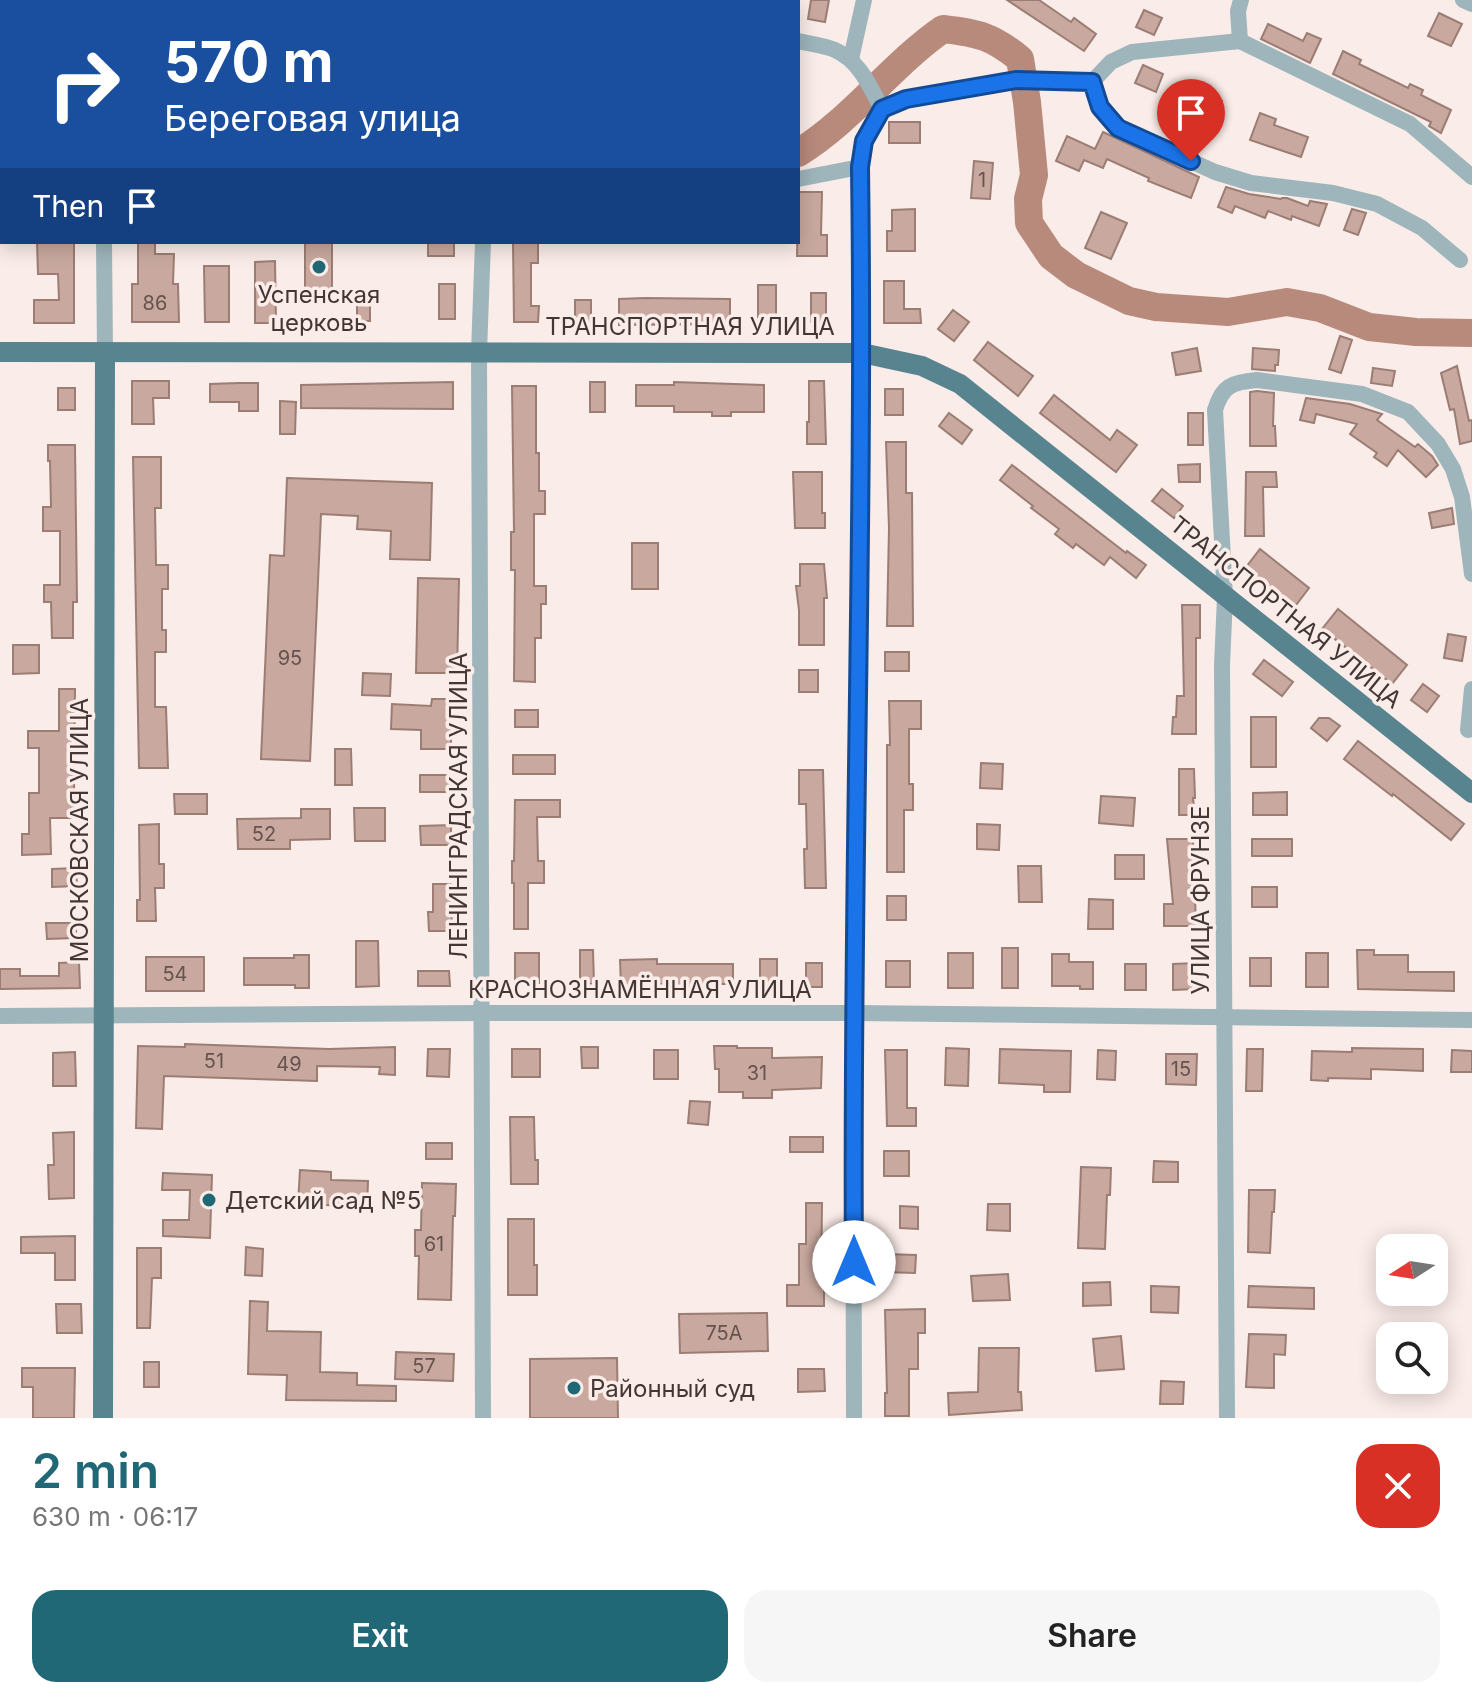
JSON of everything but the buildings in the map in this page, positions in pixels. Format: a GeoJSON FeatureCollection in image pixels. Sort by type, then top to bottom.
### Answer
{"type":"FeatureCollection","features":[{"type":"Feature","properties":{"kind":"main road","name":"ТРАНСПОРТНАЯ УЛИЦА"},"geometry":{"type":"LineString","coordinates":[[0,352],[862,353],[922,366],[960,384],[1472,793]]}},
{"type":"Feature","properties":{"kind":"main road","name":"МОСКОВСКАЯ УЛИЦА"},"geometry":{"type":"LineString","coordinates":[[103,1418],[105,352]]}},
{"type":"Feature","properties":{"kind":"street"},"geometry":{"type":"LineString","coordinates":[[851,59],[864,0]]}},
{"type":"Feature","properties":{"kind":"street"},"geometry":{"type":"LineString","coordinates":[[1240,41],[1238,11],[1241,0]]}},
{"type":"Feature","properties":{"kind":"street"},"geometry":{"type":"LineString","coordinates":[[1463,0],[1472,4]]}},
{"type":"Feature","properties":{"kind":"street"},"geometry":{"type":"LineString","coordinates":[[800,41],[833,49],[851,59],[866,78],[882,109]]}},
{"type":"Feature","properties":{"kind":"street"},"geometry":{"type":"LineString","coordinates":[[854,1418],[853,1013],[862,353],[860,167],[864,141],[882,109],[906,99],[1016,80],[1092,82],[1111,62],[1132,52],[1240,41],[1410,124],[1472,177]]}},
{"type":"Feature","properties":{"kind":"street"},"geometry":{"type":"LineString","coordinates":[[1092,82],[1100,107],[1118,128],[1215,172],[1251,183],[1333,193],[1377,204],[1422,228],[1460,260]]}},
{"type":"Feature","properties":{"kind":"street"},"geometry":{"type":"LineString","coordinates":[[800,179],[860,167]]}},
{"type":"Feature","properties":{"kind":"street","name":"МОСКОВСКАЯ УЛИЦА"},"geometry":{"type":"LineString","coordinates":[[104,244],[105,352]]}},
{"type":"Feature","properties":{"kind":"street","name":"ЛЕНИНГРАДСКАЯ УЛИЦА"},"geometry":{"type":"LineString","coordinates":[[483,244],[479,352],[483,1418]]}},
{"type":"Feature","properties":{"kind":"street","name":"УЛИЦА ФРУНЗЕ"},"geometry":{"type":"LineString","coordinates":[[1227,1418],[1222,665],[1225,597],[1215,410],[1220,395],[1243,381],[1257,380],[1362,394],[1408,412],[1438,444],[1453,469],[1462,497],[1472,574]]}},
{"type":"Feature","properties":{"kind":"street"},"geometry":{"type":"LineString","coordinates":[[1468,730],[1472,689]]}},
{"type":"Feature","properties":{"kind":"street","name":"КРАСНОЗНАМЁННАЯ УЛИЦА"},"geometry":{"type":"LineString","coordinates":[[0,1016],[853,1013],[1472,1020]]}},
{"type":"Feature","properties":{"kind":"waterway"},"geometry":{"type":"LineString","coordinates":[[800,152],[837,124],[943,29],[975,34],[993,40],[1020,59],[1034,175],[1028,199],[1029,223],[1051,256],[1076,275],[1129,301],[1156,307],[1228,312],[1287,302],[1320,308],[1369,327],[1472,333]]}},
{"type":"Feature","properties":{"kind":"place","name":"Успенская церковь"},"geometry":{"type":"Point","coordinates":[319,267]}},
{"type":"Feature","properties":{"kind":"place","name":"Детский сад №5"},"geometry":{"type":"Point","coordinates":[209,1200]}},
{"type":"Feature","properties":{"kind":"place","name":"Районный суд"},"geometry":{"type":"Point","coordinates":[574,1388]}},
{"type":"Feature","properties":{"kind":"route"},"geometry":{"type":"LineString","coordinates":[[854,1262],[853,1013],[862,353],[860,167],[864,141],[882,109],[906,99],[1016,80],[1092,82],[1100,107],[1118,128],[1191,161]]}}]}
